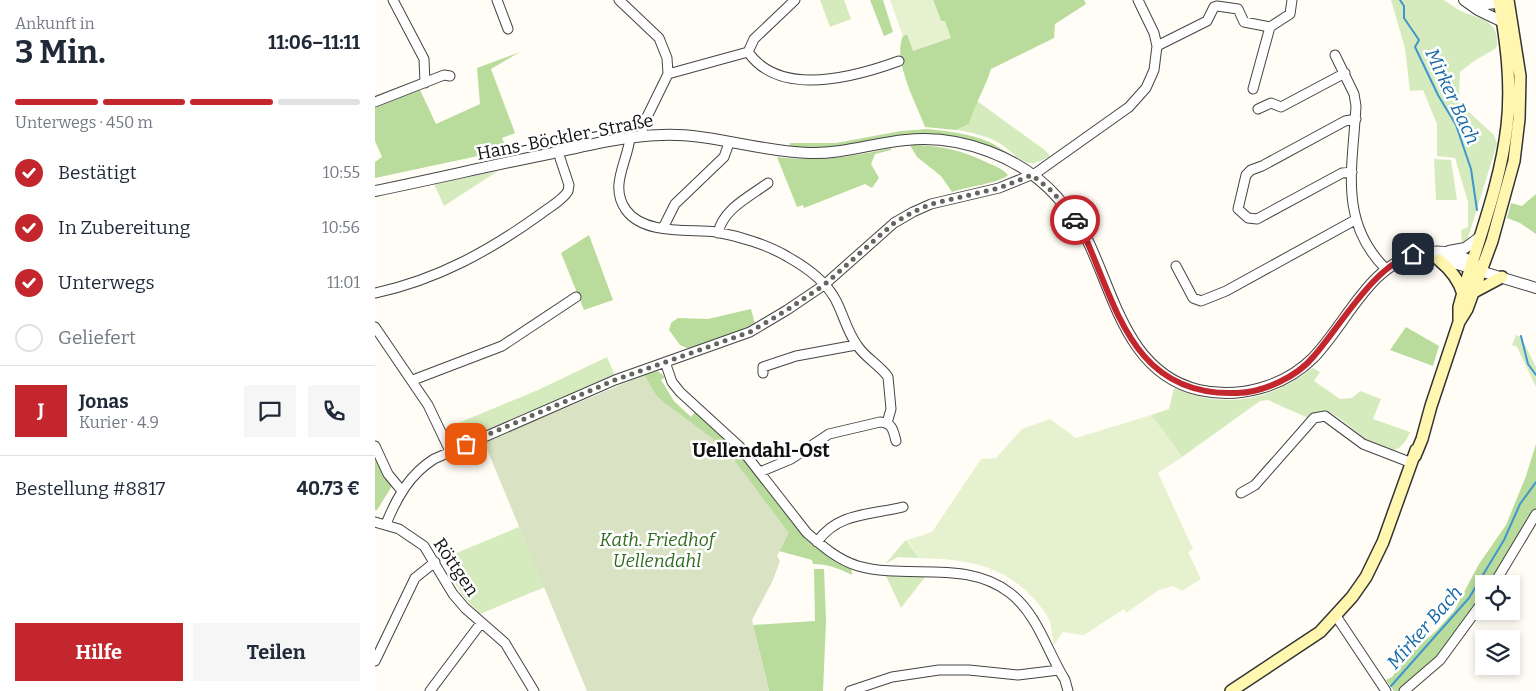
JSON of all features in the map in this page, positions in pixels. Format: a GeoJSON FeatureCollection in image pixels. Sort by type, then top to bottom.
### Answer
{"type":"FeatureCollection","features":[{"type":"Feature","properties":{"kind":"main road"},"geometry":{"type":"LineString","coordinates":[[1475,267],[1480,237],[1498,175],[1507,126],[1509,74],[1503,22],[1504,1]]}},
{"type":"Feature","properties":{"kind":"main road"},"geometry":{"type":"LineString","coordinates":[[1231,691],[1320,632],[1336,616],[1366,577],[1383,542],[1459,322],[1475,267],[1508,185],[1517,135],[1519,70],[1504,1]]}},
{"type":"Feature","properties":{"kind":"main road"},"geometry":{"type":"LineString","coordinates":[[1442,256],[1467,294]]}},
{"type":"Feature","properties":{"kind":"main road"},"geometry":{"type":"LineString","coordinates":[[1467,294],[1503,277]]}},
{"type":"Feature","properties":{"kind":"street"},"geometry":{"type":"LineString","coordinates":[[393,0],[424,60],[425,83]]}},
{"type":"Feature","properties":{"kind":"street"},"geometry":{"type":"LineString","coordinates":[[497,0],[508,29]]}},
{"type":"Feature","properties":{"kind":"street"},"geometry":{"type":"LineString","coordinates":[[619,0],[659,38],[667,58],[668,74],[642,127],[643,136]]}},
{"type":"Feature","properties":{"kind":"street"},"geometry":{"type":"LineString","coordinates":[[749,52],[754,40],[795,0]]}},
{"type":"Feature","properties":{"kind":"street"},"geometry":{"type":"LineString","coordinates":[[386,524],[402,491],[425,465],[450,451],[665,362],[750,332],[824,285],[894,223],[913,212],[931,204],[999,188],[1032,175],[1133,104],[1146,88],[1154,70],[1157,46],[1154,33],[1139,0]]}},
{"type":"Feature","properties":{"kind":"street"},"geometry":{"type":"LineString","coordinates":[[1465,0],[1479,4],[1504,1]]}},
{"type":"Feature","properties":{"kind":"street"},"geometry":{"type":"LineString","coordinates":[[1465,0],[1478,10],[1503,22]]}},
{"type":"Feature","properties":{"kind":"street"},"geometry":{"type":"LineString","coordinates":[[1157,46],[1207,21],[1214,7],[1221,5],[1241,12],[1244,22],[1270,27],[1289,16],[1293,6]]}},
{"type":"Feature","properties":{"kind":"street"},"geometry":{"type":"LineString","coordinates":[[1253,89],[1270,27]]}},
{"type":"Feature","properties":{"kind":"street"},"geometry":{"type":"LineString","coordinates":[[668,74],[749,52]]}},
{"type":"Feature","properties":{"kind":"street"},"geometry":{"type":"LineString","coordinates":[[749,52],[756,64],[766,70],[795,78],[817,79],[849,74],[899,61]]}},
{"type":"Feature","properties":{"kind":"street"},"geometry":{"type":"LineString","coordinates":[[1335,54],[1354,94],[1356,120],[1351,199],[1355,220],[1374,256],[1385,268]]}},
{"type":"Feature","properties":{"kind":"street"},"geometry":{"type":"LineString","coordinates":[[1258,110],[1271,103],[1281,107],[1345,73]]}},
{"type":"Feature","properties":{"kind":"street"},"geometry":{"type":"LineString","coordinates":[[375,102],[444,75],[450,76]]}},
{"type":"Feature","properties":{"kind":"street"},"geometry":{"type":"LineString","coordinates":[[1352,172],[1342,173],[1257,220],[1248,218],[1238,209],[1246,175],[1251,170],[1262,166],[1345,121],[1356,120]]}},
{"type":"Feature","properties":{"kind":"street","name":"Hans-Böckler-Straße"},"geometry":{"type":"LineString","coordinates":[[375,191],[643,136],[682,135],[812,153],[839,151],[908,139],[945,140],[995,154],[1032,175],[1053,192],[1083,232],[1126,331],[1142,356],[1169,378],[1200,390],[1243,392],[1266,387],[1292,374],[1312,358],[1385,268],[1405,257],[1421,253],[1442,256],[1536,288]]}},
{"type":"Feature","properties":{"kind":"street"},"geometry":{"type":"LineString","coordinates":[[630,138],[618,183],[620,198],[627,211],[637,220],[650,226],[718,233],[746,240],[787,256],[824,285],[834,296],[857,345],[889,378],[891,409],[887,423]]}},
{"type":"Feature","properties":{"kind":"street"},"geometry":{"type":"LineString","coordinates":[[663,228],[675,204],[725,157],[729,142]]}},
{"type":"Feature","properties":{"kind":"street"},"geometry":{"type":"LineString","coordinates":[[375,294],[411,285],[449,270],[497,243],[553,205],[569,191],[569,185],[560,158]]}},
{"type":"Feature","properties":{"kind":"street"},"geometry":{"type":"LineString","coordinates":[[718,233],[720,222],[726,213],[768,183]]}},
{"type":"Feature","properties":{"kind":"street"},"geometry":{"type":"LineString","coordinates":[[1176,266],[1193,298],[1201,301],[1226,291],[1355,220]]}},
{"type":"Feature","properties":{"kind":"street"},"geometry":{"type":"LineString","coordinates":[[1442,256],[1465,248],[1480,237]]}},
{"type":"Feature","properties":{"kind":"street"},"geometry":{"type":"LineString","coordinates":[[413,380],[502,346],[576,297]]}},
{"type":"Feature","properties":{"kind":"street"},"geometry":{"type":"LineString","coordinates":[[375,326],[428,405],[450,451]]}},
{"type":"Feature","properties":{"kind":"street"},"geometry":{"type":"LineString","coordinates":[[763,373],[763,368],[796,356],[857,345]]}},
{"type":"Feature","properties":{"kind":"street"},"geometry":{"type":"LineString","coordinates":[[665,362],[672,382],[680,392],[694,407],[731,438],[807,533],[817,542],[832,554],[856,565],[877,569],[969,575],[998,586],[1011,594],[1032,618],[1065,680],[1068,691]]}},
{"type":"Feature","properties":{"kind":"street"},"geometry":{"type":"LineString","coordinates":[[1241,493],[1255,484],[1314,418],[1325,416],[1363,444],[1413,459]]}},
{"type":"Feature","properties":{"kind":"street"},"geometry":{"type":"LineString","coordinates":[[760,472],[791,459],[819,438],[880,422],[887,423],[893,428],[895,441]]}},
{"type":"Feature","properties":{"kind":"street"},"geometry":{"type":"LineString","coordinates":[[375,446],[388,474],[402,491]]}},
{"type":"Feature","properties":{"kind":"street"},"geometry":{"type":"LineString","coordinates":[[817,542],[823,532],[841,520],[873,511],[881,513],[903,507]]}},
{"type":"Feature","properties":{"kind":"street"},"geometry":{"type":"LineString","coordinates":[[1499,575],[1536,514]]}},
{"type":"Feature","properties":{"kind":"street","name":"Röttgen"},"geometry":{"type":"LineString","coordinates":[[375,522],[386,524],[417,539],[435,562],[453,594],[481,623],[505,642],[535,691]]}},
{"type":"Feature","properties":{"kind":"street"},"geometry":{"type":"LineString","coordinates":[[375,661],[415,578],[435,562]]}},
{"type":"Feature","properties":{"kind":"street"},"geometry":{"type":"LineString","coordinates":[[1404,691],[1440,660],[1475,612]]}},
{"type":"Feature","properties":{"kind":"street"},"geometry":{"type":"LineString","coordinates":[[1336,616],[1386,691]]}},
{"type":"Feature","properties":{"kind":"street"},"geometry":{"type":"LineString","coordinates":[[430,691],[481,623]]}},
{"type":"Feature","properties":{"kind":"street"},"geometry":{"type":"LineString","coordinates":[[850,691],[892,678],[939,670],[969,670],[1018,675],[1059,670]]}},
{"type":"Feature","properties":{"kind":"green space"},"geometry":{"type":"Polygon","coordinates":[[[820,0],[844,0],[851,19],[830,27],[820,0]]]}},
{"type":"Feature","properties":{"kind":"green space"},"geometry":{"type":"Polygon","coordinates":[[[870,0],[883,0],[893,32],[884,36],[870,0]]]}},
{"type":"Feature","properties":{"kind":"green space"},"geometry":{"type":"Polygon","coordinates":[[[890,0],[933,0],[941,21],[945,21],[951,38],[913,51],[907,34],[903,36],[890,0]]]}},
{"type":"Feature","properties":{"kind":"green space"},"geometry":{"type":"Polygon","coordinates":[[[933,0],[1084,0],[1086,4],[1055,24],[1054,38],[991,69],[969,124],[956,130],[925,127],[903,69],[900,46],[903,36],[907,34],[914,51],[941,21],[933,0]]]}},
{"type":"Feature","properties":{"kind":"green space"},"geometry":{"type":"Polygon","coordinates":[[[1391,0],[1443,0],[1459,10],[1486,21],[1495,30],[1497,46],[1495,49],[1474,61],[1460,72],[1459,103],[1494,135],[1497,144],[1468,238],[1462,243],[1461,230],[1468,227],[1468,202],[1455,158],[1437,156],[1437,124],[1423,90],[1410,91],[1405,48],[1391,0]]]}},
{"type":"Feature","properties":{"kind":"green space"},"geometry":{"type":"Polygon","coordinates":[[[520,52],[491,69],[515,133],[502,138],[509,155],[492,153],[375,178],[375,162],[382,157],[375,141],[375,108],[420,90],[436,124],[480,104],[477,68],[520,52]]]}},
{"type":"Feature","properties":{"kind":"green space"},"geometry":{"type":"Polygon","coordinates":[[[977,101],[1046,151],[1051,158],[1048,157],[1032,163],[1026,162],[992,140],[977,134],[956,130],[969,124],[977,101]]]}},
{"type":"Feature","properties":{"kind":"green space"},"geometry":{"type":"Polygon","coordinates":[[[927,129],[959,133],[979,138],[1007,153],[949,136],[934,134],[905,135],[834,148],[789,148],[790,143],[836,143],[901,131],[927,129]]]}},
{"type":"Feature","properties":{"kind":"green space"},"geometry":{"type":"Polygon","coordinates":[[[910,145],[941,147],[960,152],[978,158],[1004,171],[1008,175],[998,180],[952,192],[941,176],[917,157],[910,145]]]}},
{"type":"Feature","properties":{"kind":"green space"},"geometry":{"type":"Polygon","coordinates":[[[891,148],[891,150],[875,154],[871,164],[879,178],[872,188],[865,184],[804,208],[803,205],[797,207],[777,157],[834,158],[891,148]]]}},
{"type":"Feature","properties":{"kind":"green space"},"geometry":{"type":"Polygon","coordinates":[[[1434,159],[1451,160],[1457,200],[1436,200],[1434,159]]]}},
{"type":"Feature","properties":{"kind":"green space"},"geometry":{"type":"Polygon","coordinates":[[[498,171],[444,206],[434,184],[498,171]]]}},
{"type":"Feature","properties":{"kind":"green space"},"geometry":{"type":"Polygon","coordinates":[[[1536,194],[1536,234],[1520,223],[1507,218],[1511,203],[1522,206],[1536,194]]]}},
{"type":"Feature","properties":{"kind":"green space"},"geometry":{"type":"Polygon","coordinates":[[[589,235],[613,300],[584,310],[561,253],[589,235]]]}},
{"type":"Feature","properties":{"kind":"green space"},"geometry":{"type":"Polygon","coordinates":[[[751,309],[755,324],[716,341],[689,349],[680,345],[669,330],[671,323],[678,318],[708,319],[751,309]]]}},
{"type":"Feature","properties":{"kind":"green space"},"geometry":{"type":"Polygon","coordinates":[[[1406,327],[1439,346],[1433,366],[1390,350],[1406,327]]]}},
{"type":"Feature","properties":{"kind":"green space"},"geometry":{"type":"Polygon","coordinates":[[[1516,335],[1521,337],[1536,367],[1536,387],[1517,347],[1512,345],[1516,335]]]}},
{"type":"Feature","properties":{"kind":"green space"},"geometry":{"type":"Polygon","coordinates":[[[607,357],[614,373],[612,377],[460,442],[450,439],[444,429],[538,390],[607,357]]]}},
{"type":"Feature","properties":{"kind":"green space"},"geometry":{"type":"Polygon","coordinates":[[[1313,368],[1320,372],[1314,381],[1340,399],[1352,398],[1360,391],[1381,399],[1373,419],[1410,432],[1402,445],[1393,450],[1383,449],[1371,443],[1330,413],[1318,413],[1308,418],[1268,400],[1260,401],[1182,457],[1151,415],[1169,409],[1174,388],[1211,399],[1247,399],[1280,388],[1313,368]]]}},
{"type":"Feature","properties":{"kind":"green space"},"geometry":{"type":"Polygon","coordinates":[[[658,371],[665,377],[661,380],[674,401],[691,417],[695,412],[728,441],[746,460],[791,521],[803,534],[832,558],[851,567],[852,575],[833,567],[813,564],[812,560],[779,551],[788,533],[676,413],[657,397],[644,375],[658,371]]]}},
{"type":"Feature","properties":{"kind":"green space","name":"Kath. Friedhof Uellendahl"},"geometry":{"type":"Polygon","coordinates":[[[644,375],[657,397],[716,441],[735,461],[789,533],[777,556],[780,561],[773,580],[752,620],[769,691],[587,691],[484,442],[644,375]]]}},
{"type":"Feature","properties":{"kind":"green space"},"geometry":{"type":"Polygon","coordinates":[[[1151,415],[1182,457],[1158,473],[1193,549],[1188,552],[1201,579],[1182,591],[1173,586],[1159,590],[1126,613],[1124,609],[1084,635],[1063,632],[1054,645],[1050,622],[1045,613],[1023,588],[1010,578],[996,571],[967,562],[919,558],[907,540],[932,532],[981,459],[996,458],[1022,429],[1050,419],[1076,438],[1151,415]]]}},
{"type":"Feature","properties":{"kind":"green space"},"geometry":{"type":"Polygon","coordinates":[[[1536,444],[1536,509],[1526,519],[1520,535],[1496,575],[1475,575],[1475,610],[1464,627],[1423,670],[1399,691],[1394,691],[1386,680],[1392,677],[1409,654],[1436,631],[1454,611],[1479,564],[1506,525],[1526,476],[1536,444]]]}},
{"type":"Feature","properties":{"kind":"green space"},"geometry":{"type":"Polygon","coordinates":[[[375,449],[392,486],[377,510],[375,510],[375,449]]]}},
{"type":"Feature","properties":{"kind":"green space"},"geometry":{"type":"Polygon","coordinates":[[[519,527],[545,587],[480,614],[464,597],[448,572],[460,565],[454,554],[519,527]]]}},
{"type":"Feature","properties":{"kind":"green space"},"geometry":{"type":"Polygon","coordinates":[[[906,540],[919,558],[898,557],[885,564],[906,540]]]}},
{"type":"Feature","properties":{"kind":"green space"},"geometry":{"type":"Polygon","coordinates":[[[814,569],[824,569],[826,621],[823,691],[769,691],[753,625],[815,621],[814,569]]]}},
{"type":"Feature","properties":{"kind":"green space"},"geometry":{"type":"Polygon","coordinates":[[[886,576],[925,577],[901,608],[886,576]]]}},
{"type":"Feature","properties":{"kind":"waterway","name":"Mirker Bach"},"geometry":{"type":"LineString","coordinates":[[1400,0],[1404,6],[1404,18],[1419,40],[1415,47],[1438,95],[1456,125],[1471,169],[1477,210]]}},
{"type":"Feature","properties":{"kind":"waterway","name":"Mirker Bach"},"geometry":{"type":"LineString","coordinates":[[1521,336],[1528,364],[1536,375]]}},
{"type":"Feature","properties":{"kind":"waterway","name":"Mirker Bach"},"geometry":{"type":"LineString","coordinates":[[1391,686],[1469,598],[1504,540],[1520,504],[1536,482]]}},
{"type":"Feature","properties":{"kind":"way so far"},"geometry":{"type":"LineString","coordinates":[[466,444],[615,380],[750,332],[824,285],[894,223],[924,207],[999,188],[1032,175],[1053,192],[1075,220]]}},
{"type":"Feature","properties":{"kind":"district","name":"Uellendahl-Ost"},"geometry":{"type":"Point","coordinates":[761,450]}},
{"type":"Feature","properties":{"kind":"route"},"geometry":{"type":"LineString","coordinates":[[1075,220],[1083,232],[1126,331],[1142,356],[1169,378],[1200,390],[1215,392],[1243,392],[1266,387],[1292,374],[1312,358],[1385,268],[1413,254]]}}]}
